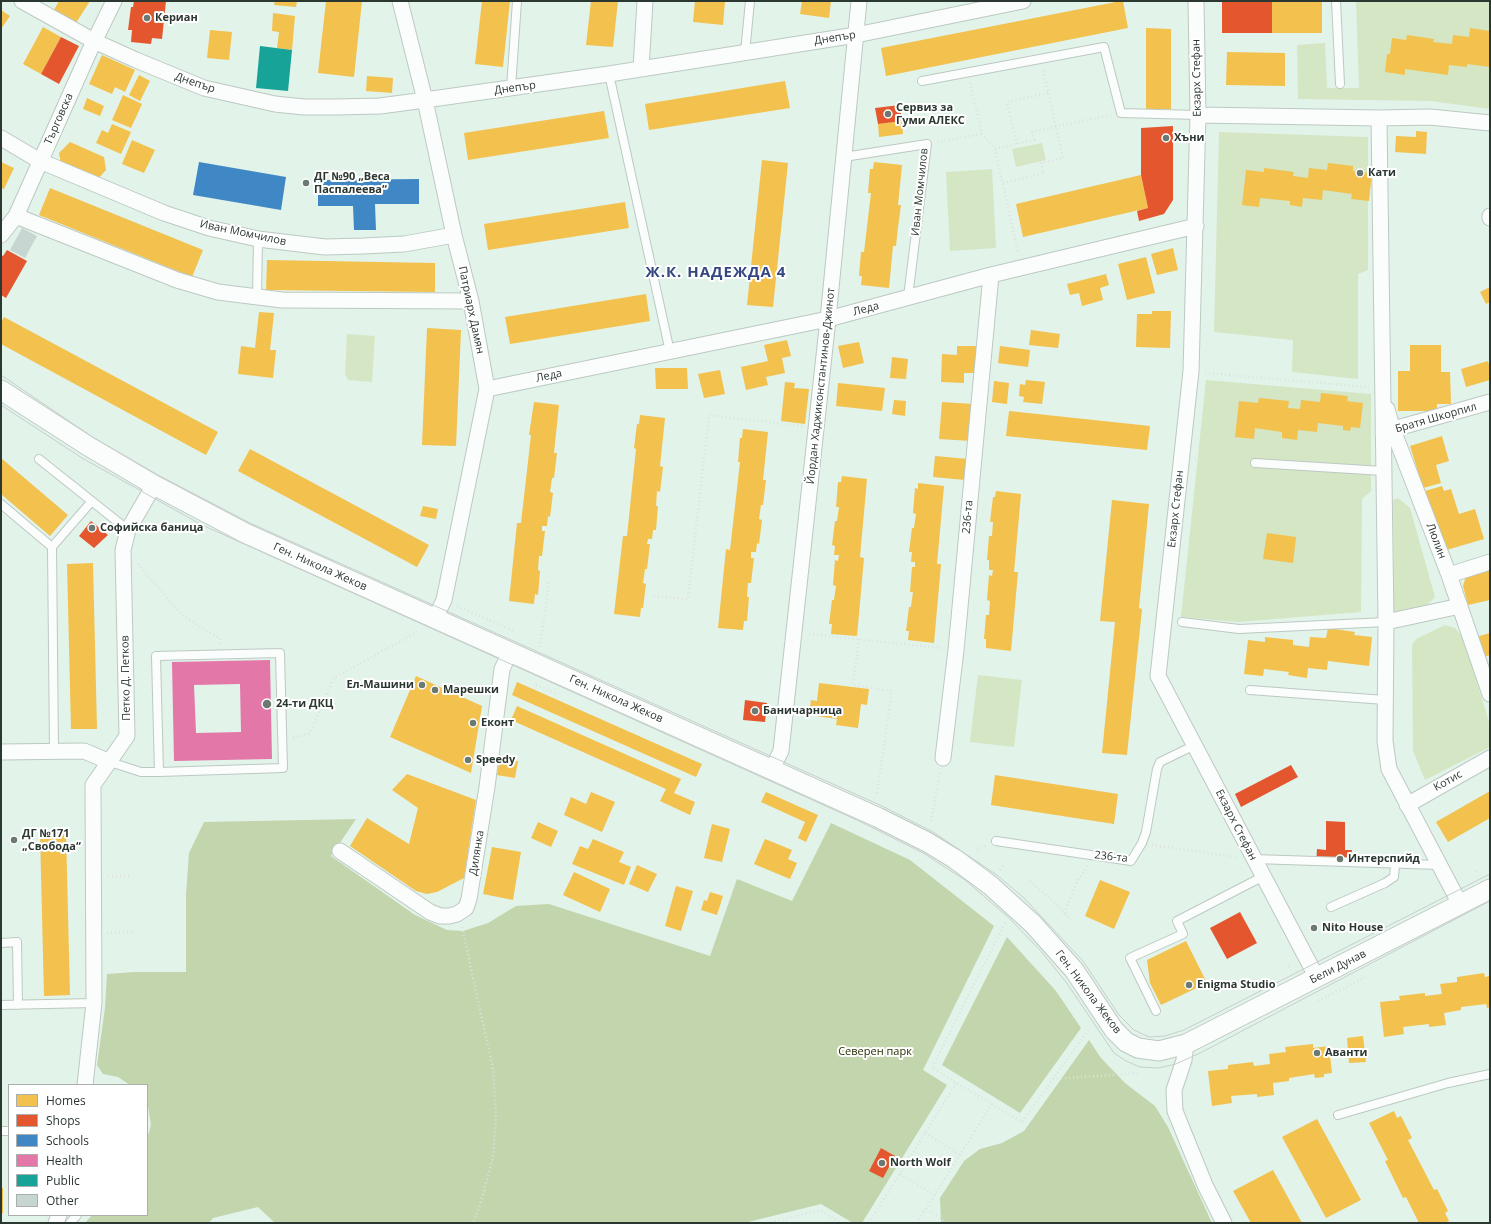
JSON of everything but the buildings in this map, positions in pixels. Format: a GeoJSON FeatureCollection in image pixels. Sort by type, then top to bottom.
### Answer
{"type":"FeatureCollection","features":[{"type":"Feature","properties":{"kind":"street","name":"Днепър"},"geometry":{"type":"LineString","coordinates":[[22,1],[94,41],[204,88],[275,104],[304,107],[380,106],[609,74],[856,35],[1023,1]]}},
{"type":"Feature","properties":{"kind":"street","name":"Търговска"},"geometry":{"type":"LineString","coordinates":[[1,235],[16,216],[94,41],[114,1]]}},
{"type":"Feature","properties":{"kind":"street","name":"Патриарх Дамян"},"geometry":{"type":"LineString","coordinates":[[400,1],[425,100],[454,235],[471,302],[487,389],[444,600],[435,618]]}},
{"type":"Feature","properties":{"kind":"street"},"geometry":{"type":"LineString","coordinates":[[641,69],[645,1]]}},
{"type":"Feature","properties":{"kind":"street","name":"Йордан Хаджиконстантинов-Джинот"},"geometry":{"type":"LineString","coordinates":[[772,769],[781,751],[817,428],[859,1]]}},
{"type":"Feature","properties":{"kind":"street","name":"Екзарх Стефан"},"geometry":{"type":"LineString","coordinates":[[1196,1],[1198,115],[1191,371],[1158,676],[1262,877],[1317,978]]}},
{"type":"Feature","properties":{"kind":"street"},"geometry":{"type":"LineString","coordinates":[[1198,115],[1379,118],[1430,117],[1490,123]]}},
{"type":"Feature","properties":{"kind":"street"},"geometry":{"type":"LineString","coordinates":[[1379,118],[1382,388],[1388,431],[1383,471],[1386,622],[1385,741],[1389,769],[1460,904]]}},
{"type":"Feature","properties":{"kind":"street","name":"Иван Момчилов"},"geometry":{"type":"LineString","coordinates":[[1,138],[40,161],[164,213],[209,228],[258,239],[325,247],[404,244],[454,235]]}},
{"type":"Feature","properties":{"kind":"street"},"geometry":{"type":"LineString","coordinates":[[16,216],[177,280],[218,292],[282,300],[471,302]]}},
{"type":"Feature","properties":{"kind":"street","name":"Леда"},"geometry":{"type":"LineString","coordinates":[[487,389],[828,319],[991,275],[1196,226]]}},
{"type":"Feature","properties":{"kind":"street","name":"236-та"},"geometry":{"type":"LineString","coordinates":[[943,758],[956,650],[991,275]]}},
{"type":"Feature","properties":{"kind":"street","name":"Ген. Никола Жеков"},"geometry":{"type":"LineString","coordinates":[[1,390],[81,442],[154,485],[245,533],[903,828],[955,859],[990,885],[1014,906],[1074,970],[1114,1030],[1126,1042],[1149,1050],[1171,1049],[1186,1044]]}},
{"type":"Feature","properties":{"kind":"street","name":"Братя Шкорпил"},"geometry":{"type":"LineString","coordinates":[[1388,431],[1490,402]]}},
{"type":"Feature","properties":{"kind":"street","name":"Люлин"},"geometry":{"type":"LineString","coordinates":[[1388,431],[1449,575],[1490,694]]}},
{"type":"Feature","properties":{"kind":"street","name":"Петко Д. Петков"},"geometry":{"type":"LineString","coordinates":[[85,1084],[94,1003],[94,785],[127,736],[123,550],[128,530],[154,485]]}},
{"type":"Feature","properties":{"kind":"street"},"geometry":{"type":"LineString","coordinates":[[1449,575],[1490,562]]}},
{"type":"Feature","properties":{"kind":"street"},"geometry":{"type":"LineString","coordinates":[[1386,622],[1460,606]]}},
{"type":"Feature","properties":{"kind":"street","name":"Дилянка"},"geometry":{"type":"LineString","coordinates":[[457,914],[466,908],[470,899],[502,669],[510,652]]}},
{"type":"Feature","properties":{"kind":"street"},"geometry":{"type":"LineString","coordinates":[[1,752],[84,751],[110,762]]}},
{"type":"Feature","properties":{"kind":"street","name":"Котис"},"geometry":{"type":"LineString","coordinates":[[1407,805],[1490,758]]}},
{"type":"Feature","properties":{"kind":"street"},"geometry":{"type":"LineString","coordinates":[[340,851],[430,912],[440,916],[457,914]]}},
{"type":"Feature","properties":{"kind":"street","name":"Бели Дунав"},"geometry":{"type":"LineString","coordinates":[[1186,1044],[1490,889]]}},
{"type":"Feature","properties":{"kind":"street"},"geometry":{"type":"LineString","coordinates":[[1186,1044],[1184,1060],[1174,1090],[1175,1111],[1204,1185],[1224,1223]]}},
{"type":"Feature","properties":{"kind":"lane"},"geometry":{"type":"LineString","coordinates":[[511,88],[517,1]]}},
{"type":"Feature","properties":{"kind":"lane"},"geometry":{"type":"LineString","coordinates":[[745,53],[750,1]]}},
{"type":"Feature","properties":{"kind":"lane"},"geometry":{"type":"LineString","coordinates":[[1336,1],[1340,84]]}},
{"type":"Feature","properties":{"kind":"lane"},"geometry":{"type":"LineString","coordinates":[[922,82],[1104,47],[1122,113],[1198,115]]}},
{"type":"Feature","properties":{"kind":"lane"},"geometry":{"type":"LineString","coordinates":[[609,74],[670,352]]}},
{"type":"Feature","properties":{"kind":"lane","name":"Иван Момчилов"},"geometry":{"type":"LineString","coordinates":[[844,157],[927,144],[908,298]]}},
{"type":"Feature","properties":{"kind":"lane"},"geometry":{"type":"LineString","coordinates":[[257,297],[258,239]]}},
{"type":"Feature","properties":{"kind":"lane"},"geometry":{"type":"LineString","coordinates":[[39,459],[128,530]]}},
{"type":"Feature","properties":{"kind":"lane"},"geometry":{"type":"LineString","coordinates":[[1254,463],[1383,471]]}},
{"type":"Feature","properties":{"kind":"lane"},"geometry":{"type":"LineString","coordinates":[[54,751],[52,547],[91,502]]}},
{"type":"Feature","properties":{"kind":"lane"},"geometry":{"type":"LineString","coordinates":[[1,504],[52,547]]}},
{"type":"Feature","properties":{"kind":"lane"},"geometry":{"type":"LineString","coordinates":[[1182,622],[1240,628],[1386,622]]}},
{"type":"Feature","properties":{"kind":"lane"},"geometry":{"type":"LineString","coordinates":[[110,762],[141,772],[159,772],[283,768],[280,653],[156,656],[159,772]]}},
{"type":"Feature","properties":{"kind":"lane"},"geometry":{"type":"LineString","coordinates":[[1250,690],[1385,700]]}},
{"type":"Feature","properties":{"kind":"lane","name":"236-та"},"geometry":{"type":"LineString","coordinates":[[996,841],[1131,861],[1142,843],[1146,832],[1156,769],[1160,762],[1195,745]]}},
{"type":"Feature","properties":{"kind":"lane"},"geometry":{"type":"LineString","coordinates":[[1254,859],[1395,865],[1439,865]]}},
{"type":"Feature","properties":{"kind":"lane"},"geometry":{"type":"LineString","coordinates":[[1330,907],[1385,883],[1394,877],[1395,865]]}},
{"type":"Feature","properties":{"kind":"lane"},"geometry":{"type":"LineString","coordinates":[[1156,1011],[1130,958],[1183,934],[1177,921],[1262,877]]}},
{"type":"Feature","properties":{"kind":"lane"},"geometry":{"type":"LineString","coordinates":[[1,943],[17,942],[18,1005]]}},
{"type":"Feature","properties":{"kind":"lane"},"geometry":{"type":"LineString","coordinates":[[1,1005],[94,1003]]}},
{"type":"Feature","properties":{"kind":"lane"},"geometry":{"type":"LineString","coordinates":[[1338,1115],[1448,1083],[1490,1074]]}},
{"type":"Feature","properties":{"kind":"path"},"geometry":{"type":"LineString","coordinates":[[1003,183],[1044,174],[1041,163],[1063,158],[1041,59]]}},
{"type":"Feature","properties":{"kind":"path"},"geometry":{"type":"LineString","coordinates":[[968,73],[982,134],[995,148],[1022,268]]}},
{"type":"Feature","properties":{"kind":"path"},"geometry":{"type":"LineString","coordinates":[[1017,144],[1007,102],[1048,93]]}},
{"type":"Feature","properties":{"kind":"path"},"geometry":{"type":"LineString","coordinates":[[995,148],[1034,140],[1032,132],[1122,113]]}},
{"type":"Feature","properties":{"kind":"path"},"geometry":{"type":"LineString","coordinates":[[927,144],[982,134]]}},
{"type":"Feature","properties":{"kind":"path"},"geometry":{"type":"LineString","coordinates":[[1191,371],[1382,388]]}},
{"type":"Feature","properties":{"kind":"path"},"geometry":{"type":"LineString","coordinates":[[654,596],[688,599],[709,415],[817,428]]}},
{"type":"Feature","properties":{"kind":"path"},"geometry":{"type":"LineString","coordinates":[[1182,459],[1254,463]]}},
{"type":"Feature","properties":{"kind":"path"},"geometry":{"type":"LineString","coordinates":[[123,550],[136,561],[182,615],[220,639],[221,654]]}},
{"type":"Feature","properties":{"kind":"path"},"geometry":{"type":"LineString","coordinates":[[540,647],[549,582]]}},
{"type":"Feature","properties":{"kind":"path"},"geometry":{"type":"LineString","coordinates":[[455,605],[514,631]]}},
{"type":"Feature","properties":{"kind":"path"},"geometry":{"type":"LineString","coordinates":[[282,742],[310,733],[334,678],[418,632]]}},
{"type":"Feature","properties":{"kind":"path"},"geometry":{"type":"LineString","coordinates":[[794,632],[956,650]]}},
{"type":"Feature","properties":{"kind":"path"},"geometry":{"type":"LineString","coordinates":[[859,639],[853,685],[892,690],[877,794]]}},
{"type":"Feature","properties":{"kind":"path"},"geometry":{"type":"LineString","coordinates":[[931,821],[943,758]]}},
{"type":"Feature","properties":{"kind":"path"},"geometry":{"type":"LineString","coordinates":[[1142,843],[1254,859]]}},
{"type":"Feature","properties":{"kind":"path"},"geometry":{"type":"LineString","coordinates":[[1064,913],[1077,882],[1094,855]]}},
{"type":"Feature","properties":{"kind":"path"},"geometry":{"type":"LineString","coordinates":[[1000,870],[1004,865]]}},
{"type":"Feature","properties":{"kind":"path"},"geometry":{"type":"LineString","coordinates":[[94,877],[130,876]]}},
{"type":"Feature","properties":{"kind":"path"},"geometry":{"type":"LineString","coordinates":[[1030,881],[1071,920]]}},
{"type":"Feature","properties":{"kind":"path"},"geometry":{"type":"LineString","coordinates":[[457,914],[463,931],[493,1069],[496,1116],[493,1157],[480,1205],[473,1223]]}},
{"type":"Feature","properties":{"kind":"path"},"geometry":{"type":"LineString","coordinates":[[1005,923],[932,1068],[1022,1122],[1089,1029]]}},
{"type":"Feature","properties":{"kind":"path"},"geometry":{"type":"LineString","coordinates":[[94,933],[134,932]]}},
{"type":"Feature","properties":{"kind":"path"},"geometry":{"type":"LineString","coordinates":[[1289,966],[1291,970]]}},
{"type":"Feature","properties":{"kind":"path"},"geometry":{"type":"LineString","coordinates":[[1318,1001],[1368,976]]}},
{"type":"Feature","properties":{"kind":"path"},"geometry":{"type":"LineString","coordinates":[[1053,1079],[1139,1073]]}},
{"type":"Feature","properties":{"kind":"path"},"geometry":{"type":"LineString","coordinates":[[870,1223],[957,1082]]}},
{"type":"Feature","properties":{"kind":"path"},"geometry":{"type":"LineString","coordinates":[[917,1223],[992,1104]]}},
{"type":"Feature","properties":{"kind":"path"},"geometry":{"type":"LineString","coordinates":[[925,1134],[960,1155]]}},
{"type":"Feature","properties":{"kind":"path"},"geometry":{"type":"LineString","coordinates":[[900,1174],[934,1195]]}},
{"type":"Feature","properties":{"kind":"path"},"geometry":{"type":"LineString","coordinates":[[926,1209],[947,1223]]}},
{"type":"Feature","properties":{"kind":"path"},"geometry":{"type":"LineString","coordinates":[[767,1223],[819,1210],[841,1223]]}},
{"type":"Feature","properties":{"kind":"green space"},"geometry":{"type":"Polygon","coordinates":[[[1356,1],[1490,1],[1490,109],[1431,101],[1298,99],[1297,45],[1325,43],[1327,88],[1359,88],[1356,1]]]}},
{"type":"Feature","properties":{"kind":"green space"},"geometry":{"type":"Polygon","coordinates":[[[1219,132],[1368,137],[1368,270],[1358,274],[1358,379],[1292,372],[1293,340],[1214,332],[1219,132]]]}},
{"type":"Feature","properties":{"kind":"green space"},"geometry":{"type":"Polygon","coordinates":[[[1042,143],[1046,160],[1016,167],[1012,149],[1042,143]]]}},
{"type":"Feature","properties":{"kind":"green space"},"geometry":{"type":"Polygon","coordinates":[[[992,169],[996,248],[950,251],[946,172],[992,169]]]}},
{"type":"Feature","properties":{"kind":"green space"},"geometry":{"type":"Polygon","coordinates":[[[347,334],[375,336],[372,382],[348,380],[345,374],[347,334]]]}},
{"type":"Feature","properties":{"kind":"green space"},"geometry":{"type":"Polygon","coordinates":[[[1206,380],[1371,394],[1371,491],[1362,499],[1361,612],[1238,622],[1181,617],[1206,380]]]}},
{"type":"Feature","properties":{"kind":"green space"},"geometry":{"type":"Polygon","coordinates":[[[1398,498],[1410,508],[1435,597],[1427,605],[1407,611],[1394,611],[1393,500],[1398,498]]]}},
{"type":"Feature","properties":{"kind":"green space"},"geometry":{"type":"Polygon","coordinates":[[[1445,625],[1455,628],[1463,637],[1490,725],[1490,747],[1425,780],[1413,751],[1412,645],[1416,639],[1445,625]]]}},
{"type":"Feature","properties":{"kind":"green space"},"geometry":{"type":"Polygon","coordinates":[[[978,675],[1022,680],[1014,747],[970,742],[978,675]]]}},
{"type":"Feature","properties":{"kind":"green space","name":"Северен парк"},"geometry":{"type":"Polygon","coordinates":[[[356,819],[331,856],[415,915],[447,930],[463,931],[488,923],[516,906],[549,904],[710,956],[737,879],[792,901],[831,823],[910,860],[994,926],[923,1070],[947,1085],[862,1223],[853,1223],[821,1204],[744,1223],[275,1223],[258,1207],[213,1218],[209,1223],[85,1223],[91,1216],[148,1216],[148,1136],[151,1125],[148,1106],[148,1084],[128,1084],[118,1077],[103,1074],[97,1065],[105,1008],[107,974],[134,972],[186,972],[186,895],[189,853],[204,822],[356,819]]]}},
{"type":"Feature","properties":{"kind":"green space"},"geometry":{"type":"Polygon","coordinates":[[[1007,937],[1056,991],[1081,1028],[1020,1113],[942,1065],[1007,937]]]}},
{"type":"Feature","properties":{"kind":"green space"},"geometry":{"type":"Polygon","coordinates":[[[1089,1040],[1101,1058],[1125,1083],[1155,1106],[1168,1127],[1212,1223],[941,1223],[940,1198],[964,1161],[980,1149],[1002,1143],[1024,1131],[1089,1040]]]}},
{"type":"Feature","properties":{"kind":"tram line"},"geometry":{"type":"LineString","coordinates":[[1,375],[94,438],[158,475],[250,523],[882,806],[933,832],[997,875],[1024,898],[1083,961],[1119,1015],[1134,1030],[1149,1037],[1165,1036],[1184,1030],[1490,874]]}},
{"type":"Feature","properties":{"kind":"tram line"},"geometry":{"type":"LineString","coordinates":[[1,405],[82,458],[202,525],[859,821],[923,853],[965,880],[1008,917],[1040,950],[1066,982],[1114,1053],[1126,1061],[1140,1067],[1158,1068],[1176,1064],[1200,1053],[1490,901]]}},
{"type":"Feature","properties":{"kind":"place","name":"Кериан"},"geometry":{"type":"Point","coordinates":[147,18]}},
{"type":"Feature","properties":{"kind":"place","name":"Сервиз за Гуми АЛЕКС"},"geometry":{"type":"Point","coordinates":[888,114]}},
{"type":"Feature","properties":{"kind":"place","name":"Хъни"},"geometry":{"type":"Point","coordinates":[1166,138]}},
{"type":"Feature","properties":{"kind":"place","name":"Кати"},"geometry":{"type":"Point","coordinates":[1360,173]}},
{"type":"Feature","properties":{"kind":"place","name":"ДГ №90 „Веса Паспалеева“"},"geometry":{"type":"Point","coordinates":[306,183]}},
{"type":"Feature","properties":{"kind":"place","name":"Софийска баница"},"geometry":{"type":"Point","coordinates":[92,528]}},
{"type":"Feature","properties":{"kind":"place","name":"Ел-Машини"},"geometry":{"type":"Point","coordinates":[422,685]}},
{"type":"Feature","properties":{"kind":"place","name":"Марешки"},"geometry":{"type":"Point","coordinates":[435,690]}},
{"type":"Feature","properties":{"kind":"place","name":"24-ти ДКЦ"},"geometry":{"type":"Point","coordinates":[267,704]}},
{"type":"Feature","properties":{"kind":"place","name":"Баничарница"},"geometry":{"type":"Point","coordinates":[755,711]}},
{"type":"Feature","properties":{"kind":"place","name":"Еконт"},"geometry":{"type":"Point","coordinates":[473,723]}},
{"type":"Feature","properties":{"kind":"place","name":"Speedy"},"geometry":{"type":"Point","coordinates":[468,760]}},
{"type":"Feature","properties":{"kind":"place","name":"ДГ №171 „Свобода“"},"geometry":{"type":"Point","coordinates":[14,840]}},
{"type":"Feature","properties":{"kind":"place","name":"Интерспийд"},"geometry":{"type":"Point","coordinates":[1340,859]}},
{"type":"Feature","properties":{"kind":"place","name":"Nito House"},"geometry":{"type":"Point","coordinates":[1314,928]}},
{"type":"Feature","properties":{"kind":"place","name":"Enigma Studio"},"geometry":{"type":"Point","coordinates":[1189,985]}},
{"type":"Feature","properties":{"kind":"place","name":"Аванти"},"geometry":{"type":"Point","coordinates":[1317,1053]}},
{"type":"Feature","properties":{"kind":"place","name":"North Wolf"},"geometry":{"type":"Point","coordinates":[882,1163]}},
{"type":"Feature","properties":{"kind":"district","name":"Ж.К. НАДЕЖДА 4"},"geometry":{"type":"Point","coordinates":[716,273]}}]}
